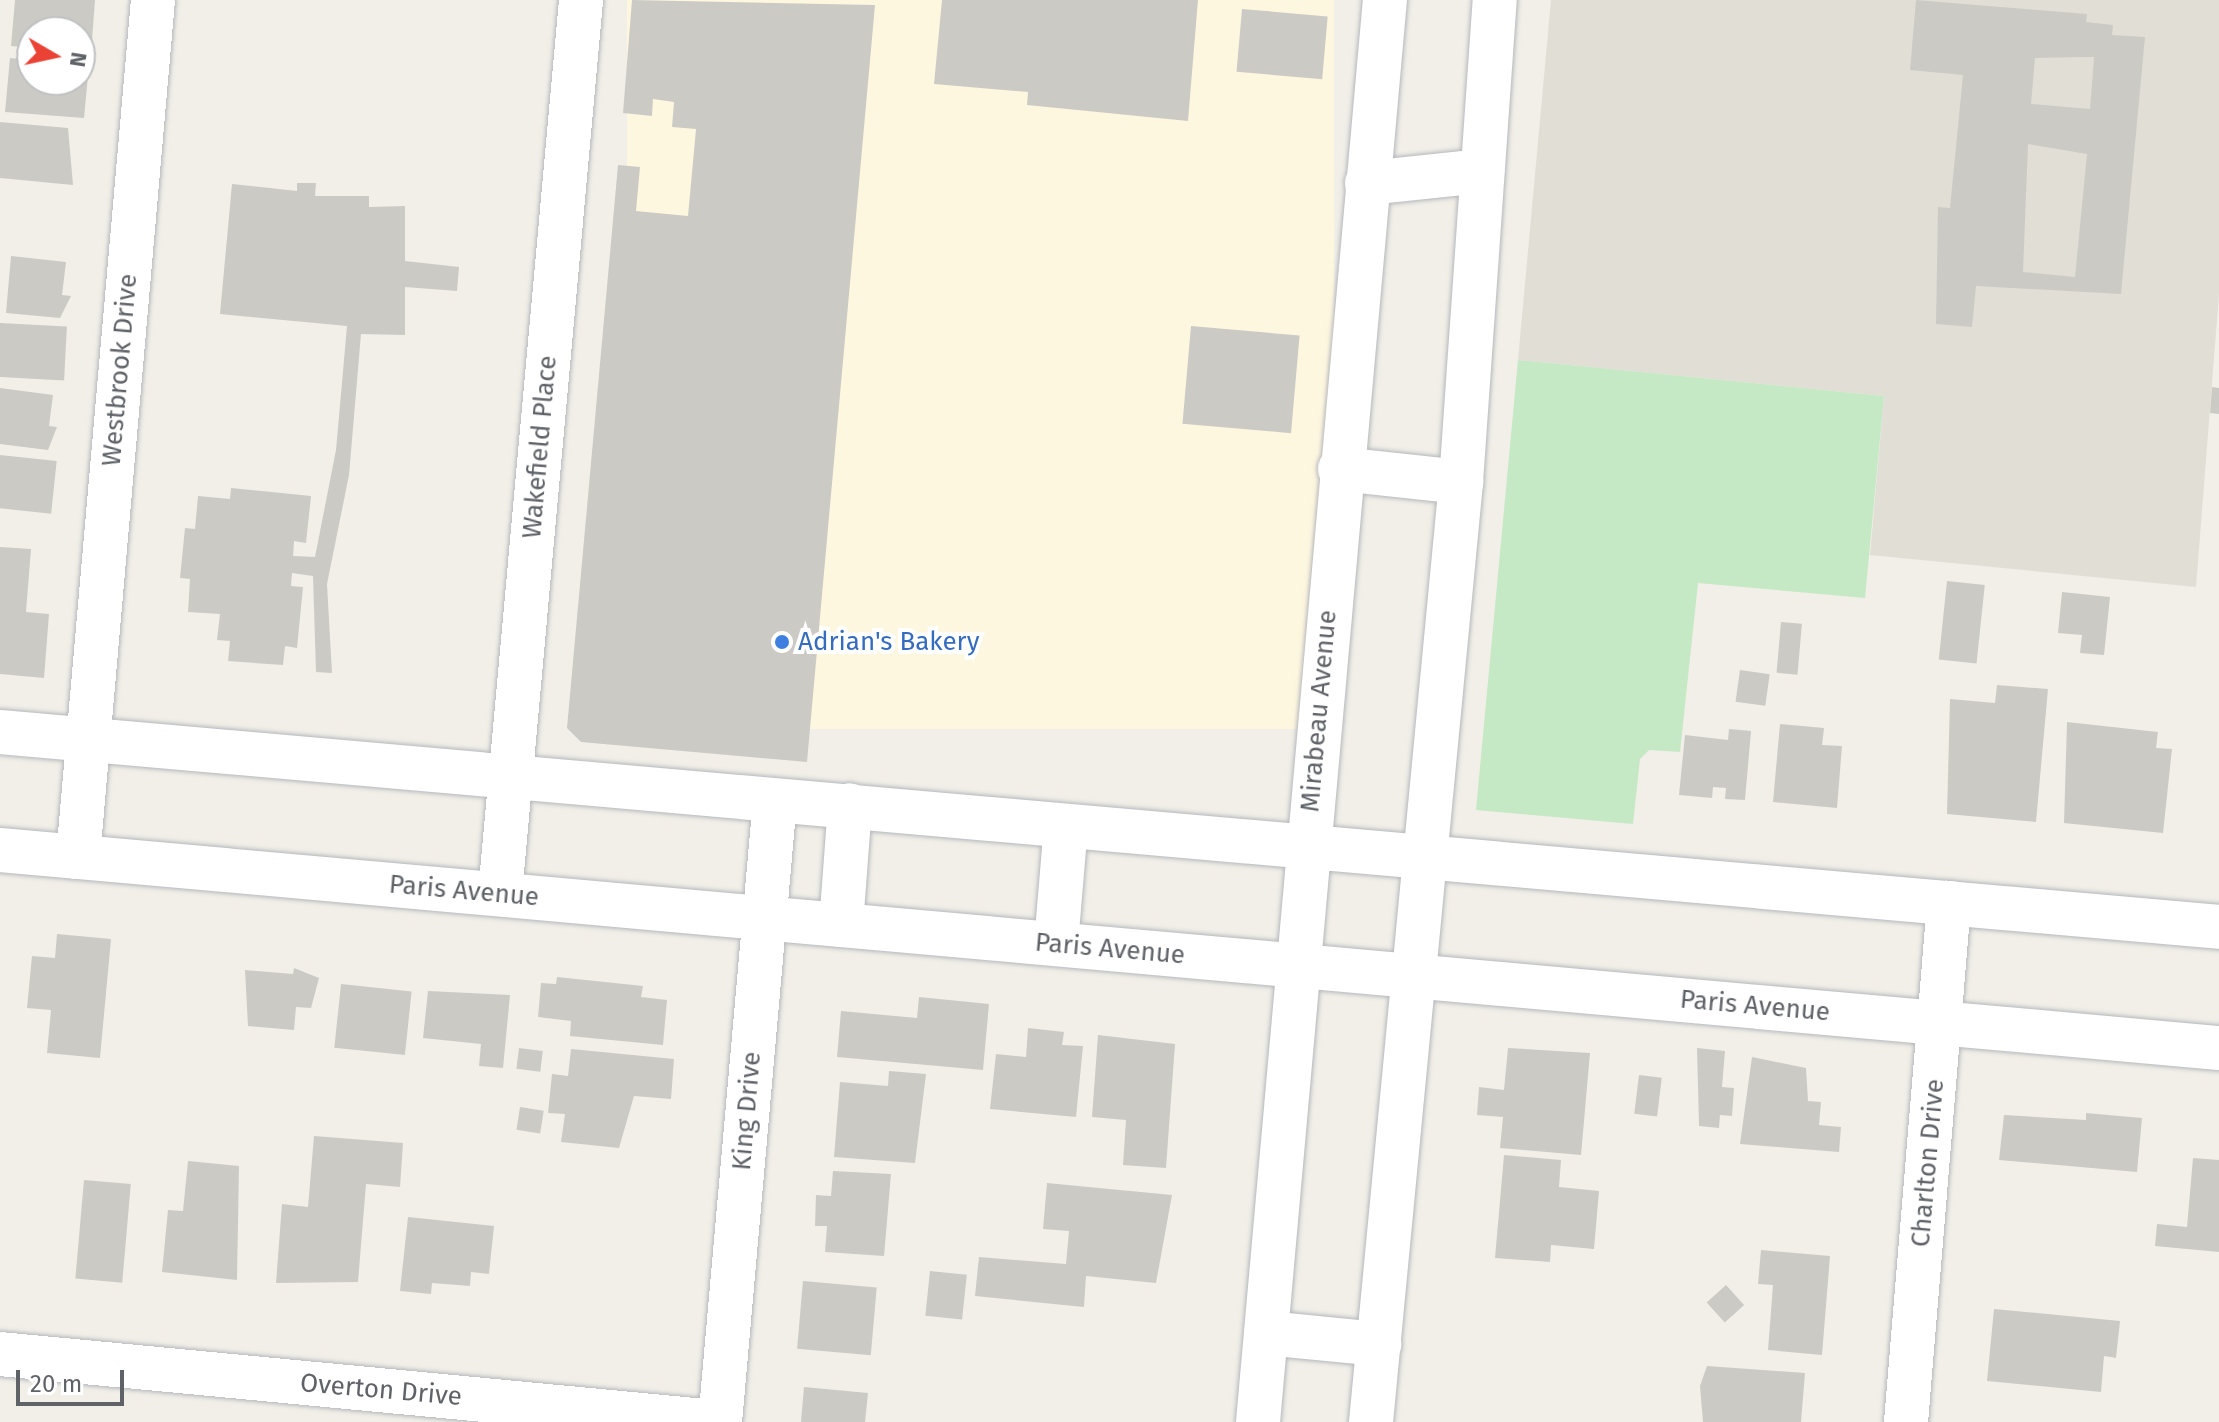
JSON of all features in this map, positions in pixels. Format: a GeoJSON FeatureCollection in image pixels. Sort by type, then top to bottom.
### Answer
{"type":"FeatureCollection","features":[{"type":"Feature","properties":{"kind":"street","name":"Westbrook Drive"},"geometry":{"type":"LineString","coordinates":[[78,857],[153,0]]}},
{"type":"Feature","properties":{"kind":"street","name":"Wakefield Place"},"geometry":{"type":"LineString","coordinates":[[500,894],[581,0]]}},
{"type":"Feature","properties":{"kind":"street","name":"Mirabeau Avenue"},"geometry":{"type":"LineString","coordinates":[[1258,1422],[1340,469],[1385,0]]}},
{"type":"Feature","properties":{"kind":"street"},"geometry":{"type":"LineString","coordinates":[[1371,1422],[1461,482],[1495,0]]}},
{"type":"Feature","properties":{"kind":"street"},"geometry":{"type":"LineString","coordinates":[[1367,183],[1482,171]]}},
{"type":"Feature","properties":{"kind":"street"},"geometry":{"type":"LineString","coordinates":[[1340,469],[1461,482]]}},
{"type":"Feature","properties":{"kind":"street"},"geometry":{"type":"LineString","coordinates":[[0,732],[2219,927]]}},
{"type":"Feature","properties":{"kind":"street","name":"King Drive"},"geometry":{"type":"LineString","coordinates":[[718,1422],[775,800]]}},
{"type":"Feature","properties":{"kind":"street"},"geometry":{"type":"LineString","coordinates":[[841,925],[850,805]]}},
{"type":"Feature","properties":{"kind":"street"},"geometry":{"type":"LineString","coordinates":[[1056,944],[1066,826]]}},
{"type":"Feature","properties":{"kind":"street","name":"Paris Avenue"},"geometry":{"type":"LineString","coordinates":[[0,850],[2219,1048]]}},
{"type":"Feature","properties":{"kind":"street","name":"Charlton Drive"},"geometry":{"type":"LineString","coordinates":[[1906,1422],[1949,903]]}},
{"type":"Feature","properties":{"kind":"street"},"geometry":{"type":"LineString","coordinates":[[1266,1333],[1379,1344]]}},
{"type":"Feature","properties":{"kind":"street","name":"Overton Drive"},"geometry":{"type":"LineString","coordinates":[[0,1354],[718,1422]]}},
{"type":"Feature","properties":{"kind":"shaded area"},"geometry":{"type":"Polygon","coordinates":[[[627,0],[1334,0],[1334,729],[627,729],[627,0]]]}},
{"type":"Feature","properties":{"kind":"shaded area"},"geometry":{"type":"Polygon","coordinates":[[[1551,0],[2219,0],[2219,294],[2196,587],[1870,555],[1884,396],[1518,360],[1551,0]]]}},
{"type":"Feature","properties":{"kind":"green space"},"geometry":{"type":"Polygon","coordinates":[[[1518,360],[1884,396],[1865,598],[1698,583],[1680,752],[1649,750],[1640,759],[1633,824],[1476,810],[1518,360]]]}},
{"type":"Feature","properties":{"kind":"building"},"geometry":{"type":"Polygon","coordinates":[[[15,0],[95,0],[94,16],[16,16],[16,46],[11,46],[15,0]]]}},
{"type":"Feature","properties":{"kind":"building"},"geometry":{"type":"Polygon","coordinates":[[[632,0],[875,5],[807,762],[581,742],[567,728],[618,165],[640,167],[636,211],[688,216],[696,129],[672,127],[674,102],[653,99],[652,116],[623,113],[632,0]]]}},
{"type":"Feature","properties":{"kind":"building"},"geometry":{"type":"Polygon","coordinates":[[[942,0],[1198,0],[1188,121],[1027,105],[1028,92],[934,84],[942,0]]]}},
{"type":"Feature","properties":{"kind":"building"},"geometry":{"type":"Polygon","coordinates":[[[1916,0],[2087,14],[2086,22],[2113,25],[2112,35],[2145,37],[2121,294],[1976,286],[1972,327],[1936,324],[1938,207],[1950,208],[1963,75],[1910,70],[1916,0]],[[2094,57],[2035,58],[2031,104],[2090,109],[2094,57]],[[2028,144],[2023,272],[2075,277],[2087,154],[2028,144]]]}},
{"type":"Feature","properties":{"kind":"building"},"geometry":{"type":"Polygon","coordinates":[[[1242,9],[1328,16],[1322,79],[1237,72],[1242,9]]]}},
{"type":"Feature","properties":{"kind":"building"},"geometry":{"type":"Polygon","coordinates":[[[10,58],[16,59],[16,96],[86,96],[84,118],[5,112],[10,58]]]}},
{"type":"Feature","properties":{"kind":"building"},"geometry":{"type":"Polygon","coordinates":[[[0,122],[68,128],[73,185],[0,178],[0,122]]]}},
{"type":"Feature","properties":{"kind":"building"},"geometry":{"type":"Polygon","coordinates":[[[297,183],[316,183],[315,196],[369,196],[369,207],[405,206],[405,261],[459,267],[457,291],[405,287],[405,335],[361,334],[349,475],[327,584],[332,673],[316,672],[313,576],[292,573],[291,586],[303,587],[297,648],[285,646],[283,665],[228,661],[230,641],[217,640],[220,614],[188,612],[190,579],[180,578],[185,528],[195,529],[198,496],[230,499],[231,488],[311,496],[306,543],[294,541],[293,556],[315,557],[336,450],[347,326],[220,314],[232,184],[297,191],[297,183]]]}},
{"type":"Feature","properties":{"kind":"building"},"geometry":{"type":"Polygon","coordinates":[[[11,256],[66,262],[62,295],[71,296],[60,318],[6,313],[11,256]]]}},
{"type":"Feature","properties":{"kind":"building"},"geometry":{"type":"Polygon","coordinates":[[[0,323],[67,327],[64,380],[0,377],[0,323]]]}},
{"type":"Feature","properties":{"kind":"building"},"geometry":{"type":"Polygon","coordinates":[[[1191,326],[1300,335],[1291,433],[1182,424],[1191,326]]]}},
{"type":"Feature","properties":{"kind":"building"},"geometry":{"type":"Polygon","coordinates":[[[2212,387],[2219,388],[2219,414],[2210,413],[2212,387]]]}},
{"type":"Feature","properties":{"kind":"building"},"geometry":{"type":"Polygon","coordinates":[[[0,388],[53,395],[49,426],[57,427],[48,450],[0,444],[0,388]]]}},
{"type":"Feature","properties":{"kind":"building"},"geometry":{"type":"Polygon","coordinates":[[[0,455],[57,461],[51,514],[0,508],[0,455]]]}},
{"type":"Feature","properties":{"kind":"building"},"geometry":{"type":"Polygon","coordinates":[[[0,547],[31,549],[26,612],[49,614],[44,678],[0,674],[0,547]]]}},
{"type":"Feature","properties":{"kind":"building"},"geometry":{"type":"Polygon","coordinates":[[[1947,581],[1985,585],[1977,664],[1939,660],[1947,581]]]}},
{"type":"Feature","properties":{"kind":"building"},"geometry":{"type":"Polygon","coordinates":[[[2062,592],[2110,597],[2104,655],[2080,653],[2082,635],[2058,633],[2062,592]]]}},
{"type":"Feature","properties":{"kind":"building"},"geometry":{"type":"Polygon","coordinates":[[[1781,622],[1802,624],[1797,675],[1777,673],[1781,622]]]}},
{"type":"Feature","properties":{"kind":"building"},"geometry":{"type":"Polygon","coordinates":[[[1740,670],[1770,674],[1765,706],[1736,702],[1740,670]]]}},
{"type":"Feature","properties":{"kind":"building"},"geometry":{"type":"Polygon","coordinates":[[[1997,685],[2048,689],[2036,822],[1947,814],[1950,699],[1995,703],[1997,685]]]}},
{"type":"Feature","properties":{"kind":"building"},"geometry":{"type":"Polygon","coordinates":[[[2067,722],[2158,732],[2156,748],[2172,749],[2163,833],[2064,823],[2067,722]]]}},
{"type":"Feature","properties":{"kind":"building"},"geometry":{"type":"Polygon","coordinates":[[[1780,724],[1824,728],[1822,745],[1842,746],[1837,808],[1773,802],[1780,724]]]}},
{"type":"Feature","properties":{"kind":"building"},"geometry":{"type":"Polygon","coordinates":[[[1729,729],[1751,731],[1745,800],[1725,799],[1726,788],[1713,787],[1712,798],[1679,795],[1685,735],[1728,740],[1729,729]]]}},
{"type":"Feature","properties":{"kind":"building"},"geometry":{"type":"Polygon","coordinates":[[[57,934],[111,939],[100,1058],[47,1053],[51,1010],[27,1008],[32,956],[55,958],[57,934]]]}},
{"type":"Feature","properties":{"kind":"building"},"geometry":{"type":"Polygon","coordinates":[[[294,968],[319,978],[311,1008],[296,1007],[294,1030],[248,1026],[245,970],[293,974],[294,968]]]}},
{"type":"Feature","properties":{"kind":"building"},"geometry":{"type":"Polygon","coordinates":[[[557,977],[643,986],[641,997],[667,1000],[663,1045],[570,1036],[571,1021],[538,1017],[541,983],[556,984],[557,977]]]}},
{"type":"Feature","properties":{"kind":"building"},"geometry":{"type":"Polygon","coordinates":[[[341,984],[412,991],[405,1055],[334,1048],[341,984]]]}},
{"type":"Feature","properties":{"kind":"building"},"geometry":{"type":"Polygon","coordinates":[[[428,991],[510,995],[503,1068],[479,1066],[481,1044],[423,1038],[428,991]]]}},
{"type":"Feature","properties":{"kind":"building"},"geometry":{"type":"Polygon","coordinates":[[[919,997],[989,1004],[983,1070],[837,1057],[841,1011],[917,1018],[919,997]]]}},
{"type":"Feature","properties":{"kind":"building"},"geometry":{"type":"Polygon","coordinates":[[[1028,1028],[1064,1032],[1062,1045],[1083,1046],[1076,1117],[990,1109],[996,1054],[1026,1057],[1028,1028]]]}},
{"type":"Feature","properties":{"kind":"building"},"geometry":{"type":"Polygon","coordinates":[[[1098,1035],[1175,1044],[1166,1168],[1123,1165],[1126,1120],[1092,1117],[1098,1035]]]}},
{"type":"Feature","properties":{"kind":"building"},"geometry":{"type":"Polygon","coordinates":[[[519,1048],[543,1051],[540,1072],[516,1069],[519,1048]]]}},
{"type":"Feature","properties":{"kind":"building"},"geometry":{"type":"Polygon","coordinates":[[[1508,1048],[1590,1053],[1581,1155],[1500,1148],[1503,1117],[1477,1115],[1479,1087],[1504,1090],[1508,1048]]]}},
{"type":"Feature","properties":{"kind":"building"},"geometry":{"type":"Polygon","coordinates":[[[1697,1048],[1725,1051],[1722,1087],[1734,1088],[1732,1116],[1720,1115],[1719,1128],[1699,1126],[1697,1048]]]}},
{"type":"Feature","properties":{"kind":"building"},"geometry":{"type":"Polygon","coordinates":[[[571,1049],[674,1059],[671,1099],[634,1096],[619,1148],[561,1142],[565,1114],[548,1113],[552,1074],[568,1076],[571,1049]]]}},
{"type":"Feature","properties":{"kind":"building"},"geometry":{"type":"Polygon","coordinates":[[[1752,1057],[1806,1068],[1808,1101],[1821,1102],[1819,1125],[1841,1127],[1839,1152],[1740,1144],[1752,1057]]]}},
{"type":"Feature","properties":{"kind":"building"},"geometry":{"type":"Polygon","coordinates":[[[889,1071],[926,1074],[915,1163],[834,1157],[840,1082],[888,1086],[889,1071]]]}},
{"type":"Feature","properties":{"kind":"building"},"geometry":{"type":"Polygon","coordinates":[[[1639,1075],[1662,1078],[1657,1117],[1634,1114],[1639,1075]]]}},
{"type":"Feature","properties":{"kind":"building"},"geometry":{"type":"Polygon","coordinates":[[[520,1107],[544,1111],[540,1133],[516,1130],[520,1107]]]}},
{"type":"Feature","properties":{"kind":"building"},"geometry":{"type":"Polygon","coordinates":[[[2086,1113],[2142,1118],[2137,1172],[1999,1160],[2004,1115],[2086,1120],[2086,1113]]]}},
{"type":"Feature","properties":{"kind":"building"},"geometry":{"type":"Polygon","coordinates":[[[314,1136],[403,1143],[400,1187],[366,1184],[358,1282],[276,1283],[282,1204],[308,1207],[314,1136]]]}},
{"type":"Feature","properties":{"kind":"building"},"geometry":{"type":"Polygon","coordinates":[[[1504,1155],[1561,1160],[1559,1187],[1599,1191],[1594,1249],[1551,1245],[1550,1262],[1495,1258],[1504,1155]]]}},
{"type":"Feature","properties":{"kind":"building"},"geometry":{"type":"Polygon","coordinates":[[[2193,1158],[2219,1160],[2219,1252],[2155,1246],[2157,1224],[2187,1227],[2193,1158]]]}},
{"type":"Feature","properties":{"kind":"building"},"geometry":{"type":"Polygon","coordinates":[[[188,1161],[239,1166],[237,1280],[162,1272],[168,1210],[183,1211],[188,1161]]]}},
{"type":"Feature","properties":{"kind":"building"},"geometry":{"type":"Polygon","coordinates":[[[833,1171],[891,1174],[884,1256],[825,1252],[827,1226],[815,1226],[816,1195],[831,1196],[833,1171]]]}},
{"type":"Feature","properties":{"kind":"building"},"geometry":{"type":"Polygon","coordinates":[[[84,1180],[131,1184],[122,1283],[75,1279],[84,1180]]]}},
{"type":"Feature","properties":{"kind":"building"},"geometry":{"type":"Polygon","coordinates":[[[1047,1183],[1172,1195],[1156,1283],[1086,1276],[1084,1307],[975,1296],[979,1257],[1066,1264],[1069,1231],[1043,1229],[1047,1183]]]}},
{"type":"Feature","properties":{"kind":"building"},"geometry":{"type":"Polygon","coordinates":[[[408,1217],[494,1226],[489,1274],[471,1272],[470,1286],[432,1283],[431,1294],[400,1291],[408,1217]]]}},
{"type":"Feature","properties":{"kind":"building"},"geometry":{"type":"Polygon","coordinates":[[[1761,1250],[1830,1256],[1822,1355],[1768,1350],[1773,1285],[1758,1284],[1761,1250]]]}},
{"type":"Feature","properties":{"kind":"building"},"geometry":{"type":"Polygon","coordinates":[[[930,1271],[967,1275],[962,1320],[925,1316],[930,1271]]]}},
{"type":"Feature","properties":{"kind":"building"},"geometry":{"type":"Polygon","coordinates":[[[803,1281],[877,1287],[871,1355],[797,1349],[803,1281]]]}},
{"type":"Feature","properties":{"kind":"building"},"geometry":{"type":"Polygon","coordinates":[[[1726,1285],[1744,1305],[1725,1322],[1707,1302],[1726,1285]]]}},
{"type":"Feature","properties":{"kind":"building"},"geometry":{"type":"Polygon","coordinates":[[[1994,1309],[2120,1321],[2116,1358],[2104,1356],[2101,1392],[1987,1381],[1994,1309]]]}},
{"type":"Feature","properties":{"kind":"building"},"geometry":{"type":"Polygon","coordinates":[[[1707,1366],[1805,1373],[1801,1422],[1703,1422],[1700,1386],[1707,1366]]]}},
{"type":"Feature","properties":{"kind":"building"},"geometry":{"type":"Polygon","coordinates":[[[804,1387],[868,1393],[865,1422],[801,1422],[804,1387]]]}},
{"type":"Feature","properties":{"kind":"place","name":"Adrian's Bakery"},"geometry":{"type":"Point","coordinates":[782,642]}}]}
